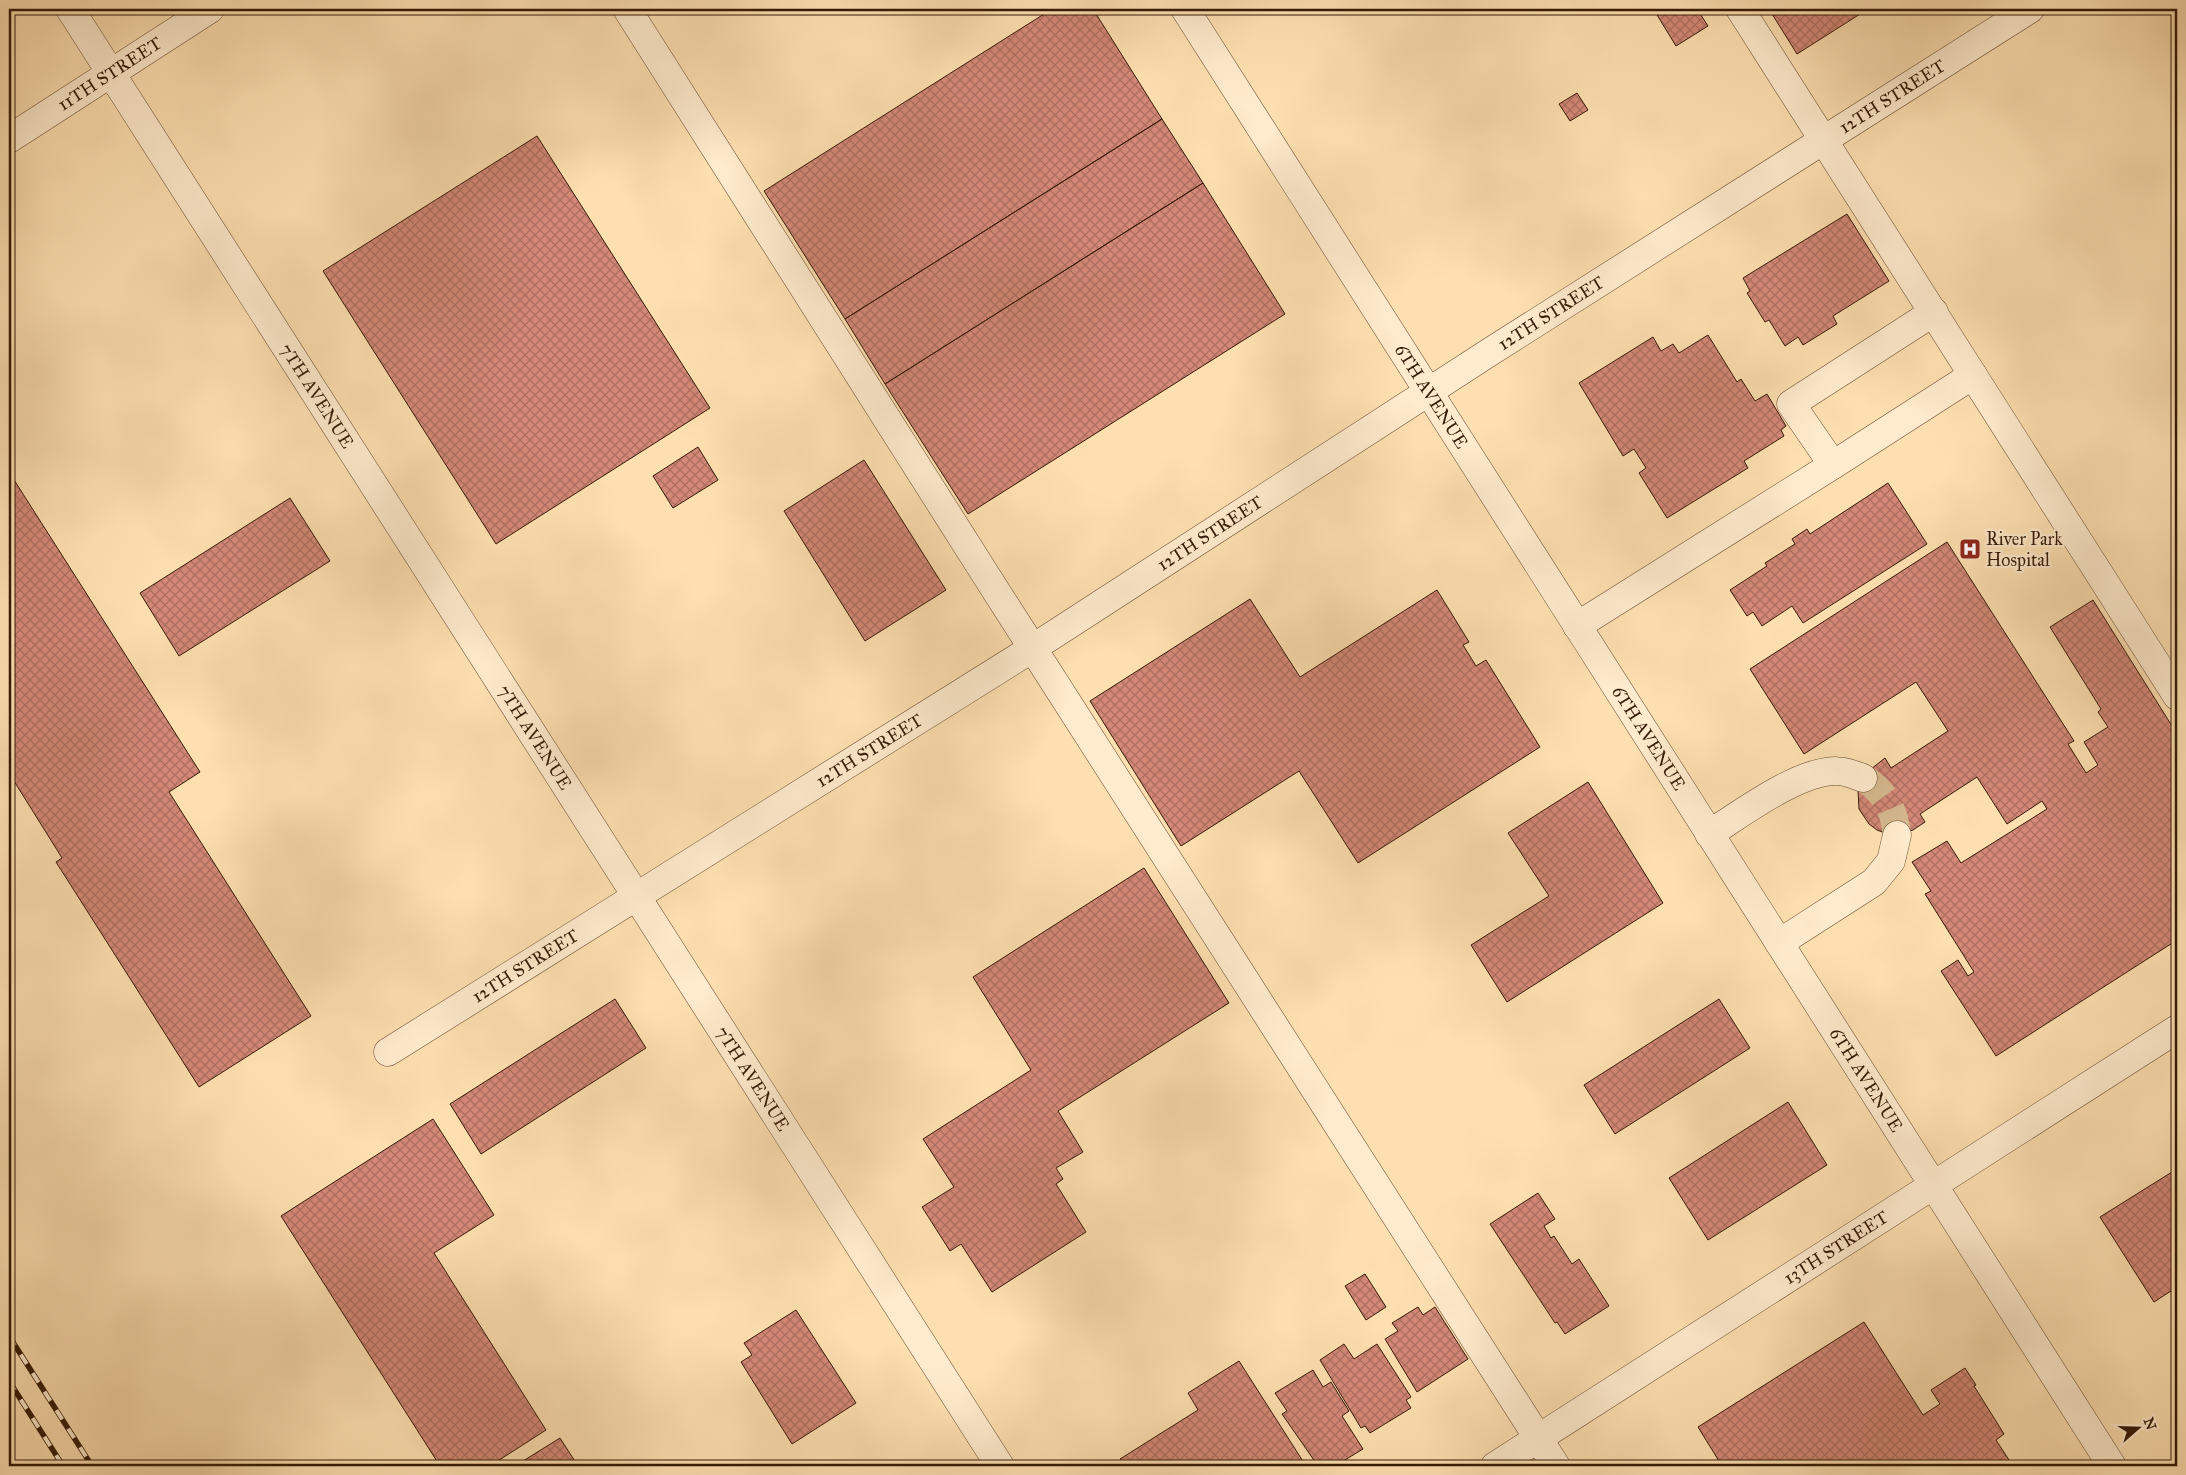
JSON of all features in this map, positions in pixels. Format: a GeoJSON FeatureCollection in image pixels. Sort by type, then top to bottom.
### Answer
{"type":"FeatureCollection","features":[{"type":"Feature","properties":{"kind":"street","name":"7TH AVENUE"},"geometry":{"type":"LineString","coordinates":[[70,9],[1000,1466]]}},
{"type":"Feature","properties":{"kind":"street","name":"11TH STREET"},"geometry":{"type":"LineString","coordinates":[[9,138],[210,9]]}},
{"type":"Feature","properties":{"kind":"street"},"geometry":{"type":"LineString","coordinates":[[627,9],[1556,1466]]}},
{"type":"Feature","properties":{"kind":"street","name":"6TH AVENUE"},"geometry":{"type":"LineString","coordinates":[[1185,9],[2112,1466]]}},
{"type":"Feature","properties":{"kind":"street"},"geometry":{"type":"LineString","coordinates":[[1740,9],[2177,696]]}},
{"type":"Feature","properties":{"kind":"street","name":"12TH STREET"},"geometry":{"type":"LineString","coordinates":[[388,1052],[1033,648],[1823,139],[2030,9]]}},
{"type":"Feature","properties":{"kind":"street"},"geometry":{"type":"LineString","coordinates":[[1833,465],[1791,404],[1934,312]]}},
{"type":"Feature","properties":{"kind":"street"},"geometry":{"type":"LineString","coordinates":[[1576,626],[1833,465],[1973,374]]}},
{"type":"Feature","properties":{"kind":"street"},"geometry":{"type":"LineString","coordinates":[[1709,834],[1807,776],[1838,770],[1863,778]]}},
{"type":"Feature","properties":{"kind":"street"},"geometry":{"type":"LineString","coordinates":[[1779,943],[1874,882],[1891,861],[1897,835]]}},
{"type":"Feature","properties":{"kind":"street","name":"13TH STREET"},"geometry":{"type":"LineString","coordinates":[[1495,1466],[2177,1029]]}},
{"type":"Feature","properties":{"kind":"building"},"geometry":{"type":"Polygon","coordinates":[[[1052,9],[1093,9],[1162,119],[845,319],[764,191],[1052,9]]]}},
{"type":"Feature","properties":{"kind":"building"},"geometry":{"type":"Polygon","coordinates":[[[1697,9],[1708,26],[1676,46],[1654,10],[1697,9]]]}},
{"type":"Feature","properties":{"kind":"building"},"geometry":{"type":"Polygon","coordinates":[[[1769,9],[1868,9],[1797,54],[1769,9]]]}},
{"type":"Feature","properties":{"kind":"building"},"geometry":{"type":"Polygon","coordinates":[[[1577,93],[1588,110],[1570,121],[1559,104],[1577,93]]]}},
{"type":"Feature","properties":{"kind":"building"},"geometry":{"type":"Polygon","coordinates":[[[1162,119],[1203,183],[885,384],[845,319],[1162,119]]]}},
{"type":"Feature","properties":{"kind":"building"},"geometry":{"type":"Polygon","coordinates":[[[537,136],[710,408],[496,544],[323,271],[537,136]]]}},
{"type":"Feature","properties":{"kind":"building"},"geometry":{"type":"Polygon","coordinates":[[[1203,183],[1285,314],[968,514],[885,384],[1203,183]]]}},
{"type":"Feature","properties":{"kind":"building"},"geometry":{"type":"Polygon","coordinates":[[[1847,214],[1889,281],[1833,316],[1837,324],[1803,345],[1798,337],[1785,346],[1769,320],[1765,322],[1747,293],[1750,291],[1743,278],[1847,214]]]}},
{"type":"Feature","properties":{"kind":"building"},"geometry":{"type":"Polygon","coordinates":[[[1708,335],[1737,382],[1741,379],[1755,401],[1767,394],[1786,426],[1781,430],[1784,436],[1744,461],[1748,468],[1667,518],[1639,473],[1646,468],[1634,449],[1623,456],[1579,383],[1653,337],[1661,351],[1673,344],[1679,353],[1708,335]]]}},
{"type":"Feature","properties":{"kind":"building"},"geometry":{"type":"Polygon","coordinates":[[[698,447],[718,480],[673,508],[653,476],[698,447]]]}},
{"type":"Feature","properties":{"kind":"building"},"geometry":{"type":"Polygon","coordinates":[[[864,460],[946,590],[865,641],[784,511],[864,460]]]}},
{"type":"Feature","properties":{"kind":"building"},"geometry":{"type":"Polygon","coordinates":[[[9,472],[200,772],[169,792],[311,1016],[199,1087],[56,862],[62,858],[9,773],[9,472]]]}},
{"type":"Feature","properties":{"kind":"building"},"geometry":{"type":"Polygon","coordinates":[[[1888,483],[1927,544],[1803,623],[1792,606],[1762,626],[1753,612],[1747,616],[1730,590],[1767,566],[1765,563],[1795,544],[1792,539],[1807,529],[1810,534],[1888,483]]]}},
{"type":"Feature","properties":{"kind":"building"},"geometry":{"type":"Polygon","coordinates":[[[290,498],[330,561],[179,656],[140,593],[290,498]]]}},
{"type":"Feature","properties":{"kind":"building"},"geometry":{"type":"Polygon","coordinates":[[[1947,542],[2074,741],[2068,744],[2086,773],[2098,765],[2084,742],[2108,727],[2098,712],[2101,709],[2050,627],[2093,600],[2177,734],[2177,940],[1996,1056],[1941,971],[1958,960],[1968,976],[1974,972],[1925,894],[1931,891],[1912,862],[1947,841],[1961,863],[2047,809],[2042,801],[2007,824],[1977,777],[1920,814],[1925,822],[1913,830],[1904,833],[1885,833],[1877,830],[1869,824],[1859,809],[1858,790],[1866,773],[1885,758],[1891,768],[1948,731],[1916,682],[1804,754],[1750,669],[1947,542]]]}},
{"type":"Feature","properties":{"kind":"building"},"geometry":{"type":"Polygon","coordinates":[[[1437,590],[1469,642],[1463,645],[1476,666],[1486,660],[1540,747],[1358,863],[1299,771],[1181,846],[1090,701],[1250,599],[1300,677],[1437,590]]]}},
{"type":"Feature","properties":{"kind":"building"},"geometry":{"type":"Polygon","coordinates":[[[1588,782],[1663,903],[1507,1002],[1471,945],[1549,896],[1508,833],[1588,782]]]}},
{"type":"Feature","properties":{"kind":"building"},"geometry":{"type":"Polygon","coordinates":[[[1144,868],[1229,1003],[1058,1111],[1083,1152],[1056,1168],[1063,1179],[1056,1184],[1086,1232],[992,1292],[961,1244],[950,1251],[922,1207],[954,1187],[923,1139],[1031,1070],[973,977],[1144,868]]]}},
{"type":"Feature","properties":{"kind":"building"},"geometry":{"type":"Polygon","coordinates":[[[615,999],[646,1048],[481,1154],[450,1104],[615,999]]]}},
{"type":"Feature","properties":{"kind":"building"},"geometry":{"type":"Polygon","coordinates":[[[1719,999],[1750,1048],[1615,1134],[1584,1085],[1719,999]]]}},
{"type":"Feature","properties":{"kind":"building"},"geometry":{"type":"Polygon","coordinates":[[[1788,1102],[1827,1165],[1708,1240],[1669,1178],[1788,1102]]]}},
{"type":"Feature","properties":{"kind":"building"},"geometry":{"type":"Polygon","coordinates":[[[433,1119],[494,1215],[434,1253],[546,1430],[490,1466],[440,1466],[281,1216],[433,1119]]]}},
{"type":"Feature","properties":{"kind":"building"},"geometry":{"type":"Polygon","coordinates":[[[2172,1172],[2177,1181],[2177,1287],[2154,1302],[2100,1217],[2172,1172]]]}},
{"type":"Feature","properties":{"kind":"building"},"geometry":{"type":"Polygon","coordinates":[[[1538,1193],[1555,1219],[1544,1226],[1551,1238],[1554,1236],[1572,1264],[1579,1259],[1609,1306],[1565,1334],[1557,1322],[1555,1323],[1490,1224],[1538,1193]]]}},
{"type":"Feature","properties":{"kind":"building"},"geometry":{"type":"Polygon","coordinates":[[[1365,1274],[1386,1307],[1366,1320],[1345,1286],[1365,1274]]]}},
{"type":"Feature","properties":{"kind":"building"},"geometry":{"type":"Polygon","coordinates":[[[1418,1307],[1423,1315],[1435,1307],[1468,1359],[1417,1392],[1385,1339],[1398,1331],[1392,1323],[1418,1307]]]}},
{"type":"Feature","properties":{"kind":"building"},"geometry":{"type":"Polygon","coordinates":[[[796,1310],[856,1403],[792,1444],[741,1362],[752,1355],[744,1343],[796,1310]]]}},
{"type":"Feature","properties":{"kind":"building"},"geometry":{"type":"Polygon","coordinates":[[[1864,1322],[1923,1415],[1940,1404],[1931,1390],[1965,1368],[2004,1434],[1996,1440],[2013,1466],[1722,1466],[1698,1427],[1864,1322]]]}},
{"type":"Feature","properties":{"kind":"building"},"geometry":{"type":"Polygon","coordinates":[[[1344,1344],[1354,1359],[1377,1344],[1411,1397],[1406,1400],[1411,1408],[1370,1433],[1365,1426],[1361,1428],[1320,1360],[1344,1344]]]}},
{"type":"Feature","properties":{"kind":"building"},"geometry":{"type":"Polygon","coordinates":[[[1239,1361],[1306,1466],[1125,1466],[1120,1459],[1198,1410],[1188,1393],[1239,1361]]]}},
{"type":"Feature","properties":{"kind":"building"},"geometry":{"type":"Polygon","coordinates":[[[1313,1370],[1323,1387],[1331,1382],[1349,1411],[1342,1416],[1363,1449],[1335,1466],[1318,1466],[1282,1414],[1287,1411],[1275,1393],[1313,1370]]]}},
{"type":"Feature","properties":{"kind":"building"},"geometry":{"type":"Polygon","coordinates":[[[560,1438],[578,1466],[515,1466],[560,1438]]]}},
{"type":"Feature","properties":{"kind":"tunnel"},"geometry":{"type":"LineString","coordinates":[[1863,778],[1883,795],[1894,817],[1897,835]]}},
{"type":"Feature","properties":{"kind":"railway"},"geometry":{"type":"LineString","coordinates":[[9,1336],[92,1466]]}},
{"type":"Feature","properties":{"kind":"railway"},"geometry":{"type":"LineString","coordinates":[[9,1381],[63,1466]]}},
{"type":"Feature","properties":{"kind":"place","name":"River Park Hospital"},"geometry":{"type":"Point","coordinates":[1970,549]}}]}
